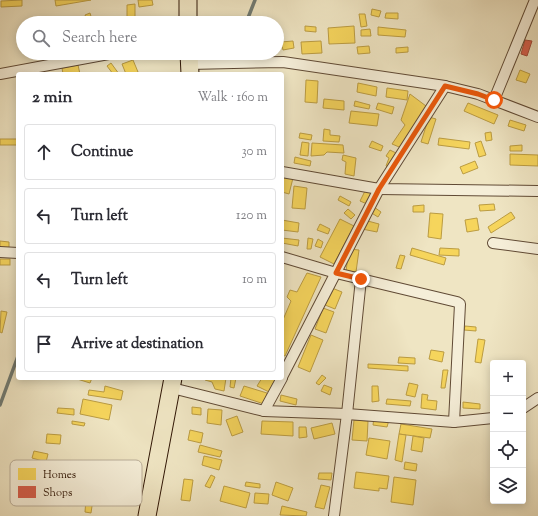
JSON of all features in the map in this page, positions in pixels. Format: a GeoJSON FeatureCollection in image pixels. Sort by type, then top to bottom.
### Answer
{"type":"FeatureCollection","features":[{"type":"Feature","properties":{"kind":"highway"},"geometry":{"type":"LineString","coordinates":[[188,0],[188,16]]}},
{"type":"Feature","properties":{"kind":"highway"},"geometry":{"type":"LineString","coordinates":[[148,516],[173,383]]}},
{"type":"Feature","properties":{"kind":"street"},"geometry":{"type":"LineString","coordinates":[[494,100],[535,0]]}},
{"type":"Feature","properties":{"kind":"street"},"geometry":{"type":"LineString","coordinates":[[0,74],[76,60]]}},
{"type":"Feature","properties":{"kind":"street"},"geometry":{"type":"LineString","coordinates":[[190,64],[283,62],[445,86],[478,94],[538,117]]}},
{"type":"Feature","properties":{"kind":"street"},"geometry":{"type":"LineString","coordinates":[[284,374],[379,189],[445,86]]}},
{"type":"Feature","properties":{"kind":"street"},"geometry":{"type":"LineString","coordinates":[[284,172],[379,189],[538,191]]}},
{"type":"Feature","properties":{"kind":"street"},"geometry":{"type":"LineString","coordinates":[[493,243],[538,249]]}},
{"type":"Feature","properties":{"kind":"street"},"geometry":{"type":"LineString","coordinates":[[0,252],[16,253]]}},
{"type":"Feature","properties":{"kind":"street"},"geometry":{"type":"LineString","coordinates":[[284,258],[336,273],[457,302],[460,304],[454,422]]}},
{"type":"Feature","properties":{"kind":"street"},"geometry":{"type":"LineString","coordinates":[[334,516],[347,414],[361,279]]}},
{"type":"Feature","properties":{"kind":"street"},"geometry":{"type":"LineString","coordinates":[[264,412],[281,380]]}},
{"type":"Feature","properties":{"kind":"street"},"geometry":{"type":"LineString","coordinates":[[173,383],[264,412],[347,414],[454,422],[490,418]]}},
{"type":"Feature","properties":{"kind":"street"},"geometry":{"type":"LineString","coordinates":[[526,406],[538,398]]}},
{"type":"Feature","properties":{"kind":"building: Homes"},"geometry":{"type":"Polygon","coordinates":[[[22,0],[22,6],[1,7],[1,1],[22,0]]]}},
{"type":"Feature","properties":{"kind":"building: Homes"},"geometry":{"type":"Polygon","coordinates":[[[55,0],[91,0],[56,6],[55,0]]]}},
{"type":"Feature","properties":{"kind":"building: Homes"},"geometry":{"type":"Polygon","coordinates":[[[138,0],[152,0],[153,5],[139,7],[138,0]]]}},
{"type":"Feature","properties":{"kind":"building: Homes"},"geometry":{"type":"Polygon","coordinates":[[[135,4],[135,16],[127,16],[127,5],[135,4]]]}},
{"type":"Feature","properties":{"kind":"building: Homes"},"geometry":{"type":"Polygon","coordinates":[[[372,9],[381,11],[379,17],[371,15],[372,9]]]}},
{"type":"Feature","properties":{"kind":"building: Homes"},"geometry":{"type":"Polygon","coordinates":[[[90,13],[91,16],[85,16],[90,13]]]}},
{"type":"Feature","properties":{"kind":"building: Homes"},"geometry":{"type":"Polygon","coordinates":[[[386,13],[398,13],[398,19],[385,18],[386,13]]]}},
{"type":"Feature","properties":{"kind":"building: Homes"},"geometry":{"type":"Polygon","coordinates":[[[359,14],[365,14],[367,26],[361,27],[359,14]]]}},
{"type":"Feature","properties":{"kind":"building: Homes"},"geometry":{"type":"Polygon","coordinates":[[[305,26],[316,27],[316,32],[305,31],[305,26]]]}},
{"type":"Feature","properties":{"kind":"building: Homes"},"geometry":{"type":"Polygon","coordinates":[[[354,26],[355,43],[329,44],[328,28],[354,26]]]}},
{"type":"Feature","properties":{"kind":"building: Homes"},"geometry":{"type":"Polygon","coordinates":[[[378,27],[406,30],[405,37],[378,35],[378,27]]]}},
{"type":"Feature","properties":{"kind":"building: Homes"},"geometry":{"type":"Polygon","coordinates":[[[370,29],[371,36],[361,36],[361,30],[370,29]]]}},
{"type":"Feature","properties":{"kind":"building: Homes"},"geometry":{"type":"Polygon","coordinates":[[[293,41],[294,48],[284,50],[284,42],[293,41]]]}},
{"type":"Feature","properties":{"kind":"building: Homes"},"geometry":{"type":"Polygon","coordinates":[[[321,41],[322,53],[302,54],[301,42],[321,41]]]}},
{"type":"Feature","properties":{"kind":"building: Homes"},"geometry":{"type":"Polygon","coordinates":[[[369,46],[370,53],[358,54],[357,47],[369,46]]]}},
{"type":"Feature","properties":{"kind":"building: Homes"},"geometry":{"type":"Polygon","coordinates":[[[408,47],[408,52],[396,53],[396,48],[408,47]]]}},
{"type":"Feature","properties":{"kind":"building: Homes"},"geometry":{"type":"Polygon","coordinates":[[[133,60],[138,72],[125,72],[122,64],[133,60]]]}},
{"type":"Feature","properties":{"kind":"building: Homes"},"geometry":{"type":"Polygon","coordinates":[[[111,63],[118,72],[112,72],[107,66],[111,63]]]}},
{"type":"Feature","properties":{"kind":"building: Homes"},"geometry":{"type":"Polygon","coordinates":[[[78,65],[80,72],[63,72],[62,68],[78,65]]]}},
{"type":"Feature","properties":{"kind":"building: Homes"},"geometry":{"type":"Polygon","coordinates":[[[520,70],[530,74],[526,83],[516,80],[520,70]]]}},
{"type":"Feature","properties":{"kind":"building: Homes"},"geometry":{"type":"Polygon","coordinates":[[[306,80],[318,81],[317,103],[305,102],[306,80]]]}},
{"type":"Feature","properties":{"kind":"building: Homes"},"geometry":{"type":"Polygon","coordinates":[[[358,83],[377,87],[376,96],[357,92],[358,83]]]}},
{"type":"Feature","properties":{"kind":"building: Homes"},"geometry":{"type":"Polygon","coordinates":[[[387,88],[408,91],[407,100],[386,97],[387,88]]]}},
{"type":"Feature","properties":{"kind":"building: Homes"},"geometry":{"type":"Polygon","coordinates":[[[410,94],[426,106],[404,149],[392,144],[405,125],[401,120],[410,94]]]}},
{"type":"Feature","properties":{"kind":"building: Homes"},"geometry":{"type":"Polygon","coordinates":[[[324,99],[344,101],[344,110],[323,108],[324,99]]]}},
{"type":"Feature","properties":{"kind":"building: Homes"},"geometry":{"type":"Polygon","coordinates":[[[355,101],[370,105],[369,109],[354,106],[355,101]]]}},
{"type":"Feature","properties":{"kind":"building: Homes"},"geometry":{"type":"Polygon","coordinates":[[[378,103],[394,107],[392,114],[376,109],[378,103]]]}},
{"type":"Feature","properties":{"kind":"building: Homes"},"geometry":{"type":"Polygon","coordinates":[[[468,103],[498,115],[494,124],[464,111],[468,103]]]}},
{"type":"Feature","properties":{"kind":"building: Homes"},"geometry":{"type":"Polygon","coordinates":[[[351,111],[379,114],[377,126],[349,123],[351,111]]]}},
{"type":"Feature","properties":{"kind":"building: Homes"},"geometry":{"type":"Polygon","coordinates":[[[429,117],[436,119],[428,144],[421,142],[429,117]]]}},
{"type":"Feature","properties":{"kind":"building: Homes"},"geometry":{"type":"Polygon","coordinates":[[[510,120],[526,125],[524,131],[508,126],[510,120]]]}},
{"type":"Feature","properties":{"kind":"building: Homes"},"geometry":{"type":"Polygon","coordinates":[[[324,129],[330,130],[330,135],[340,136],[339,142],[323,141],[324,129]]]}},
{"type":"Feature","properties":{"kind":"building: Homes"},"geometry":{"type":"Polygon","coordinates":[[[491,132],[492,140],[486,141],[485,133],[491,132]]]}},
{"type":"Feature","properties":{"kind":"building: Homes"},"geometry":{"type":"Polygon","coordinates":[[[300,133],[312,135],[311,140],[299,138],[300,133]]]}},
{"type":"Feature","properties":{"kind":"building: Homes"},"geometry":{"type":"Polygon","coordinates":[[[439,138],[470,142],[469,149],[438,145],[439,138]]]}},
{"type":"Feature","properties":{"kind":"building: Homes"},"geometry":{"type":"Polygon","coordinates":[[[0,139],[16,139],[16,145],[0,145],[0,139]]]}},
{"type":"Feature","properties":{"kind":"building: Homes"},"geometry":{"type":"Polygon","coordinates":[[[372,141],[383,146],[381,151],[369,147],[372,141]]]}},
{"type":"Feature","properties":{"kind":"building: Homes"},"geometry":{"type":"Polygon","coordinates":[[[481,141],[486,155],[479,157],[475,143],[481,141]]]}},
{"type":"Feature","properties":{"kind":"building: Homes"},"geometry":{"type":"Polygon","coordinates":[[[302,142],[309,143],[308,156],[300,155],[302,142]]]}},
{"type":"Feature","properties":{"kind":"building: Homes"},"geometry":{"type":"Polygon","coordinates":[[[312,143],[343,145],[344,153],[327,152],[324,155],[311,156],[312,143]]]}},
{"type":"Feature","properties":{"kind":"building: Homes"},"geometry":{"type":"Polygon","coordinates":[[[522,145],[522,151],[510,151],[510,146],[522,145]]]}},
{"type":"Feature","properties":{"kind":"building: Homes"},"geometry":{"type":"Polygon","coordinates":[[[390,150],[396,153],[388,168],[386,166],[389,158],[386,156],[390,150]]]}},
{"type":"Feature","properties":{"kind":"building: Homes"},"geometry":{"type":"Polygon","coordinates":[[[510,154],[538,155],[538,166],[510,165],[510,154]]]}},
{"type":"Feature","properties":{"kind":"building: Homes"},"geometry":{"type":"Polygon","coordinates":[[[343,155],[356,158],[354,176],[345,174],[346,162],[342,160],[343,155]]]}},
{"type":"Feature","properties":{"kind":"building: Homes"},"geometry":{"type":"Polygon","coordinates":[[[295,157],[311,161],[310,166],[294,163],[295,157]]]}},
{"type":"Feature","properties":{"kind":"building: Homes"},"geometry":{"type":"Polygon","coordinates":[[[475,161],[478,168],[463,174],[460,167],[475,161]]]}},
{"type":"Feature","properties":{"kind":"building: Homes"},"geometry":{"type":"Polygon","coordinates":[[[284,176],[293,178],[289,194],[284,193],[284,176]]]}},
{"type":"Feature","properties":{"kind":"building: Homes"},"geometry":{"type":"Polygon","coordinates":[[[294,186],[307,188],[305,209],[292,208],[294,186]]]}},
{"type":"Feature","properties":{"kind":"building: Homes"},"geometry":{"type":"Polygon","coordinates":[[[366,189],[373,192],[367,204],[360,201],[366,189]]]}},
{"type":"Feature","properties":{"kind":"building: Homes"},"geometry":{"type":"Polygon","coordinates":[[[340,196],[351,202],[349,206],[338,200],[340,196]]]}},
{"type":"Feature","properties":{"kind":"building: Homes"},"geometry":{"type":"Polygon","coordinates":[[[494,204],[495,210],[480,211],[479,205],[494,204]]]}},
{"type":"Feature","properties":{"kind":"building: Homes"},"geometry":{"type":"Polygon","coordinates":[[[424,205],[424,212],[413,212],[413,206],[424,205]]]}},
{"type":"Feature","properties":{"kind":"building: Homes"},"geometry":{"type":"Polygon","coordinates":[[[374,207],[381,212],[378,217],[370,212],[374,207]]]}},
{"type":"Feature","properties":{"kind":"building: Homes"},"geometry":{"type":"Polygon","coordinates":[[[348,209],[355,215],[351,219],[344,213],[348,209]]]}},
{"type":"Feature","properties":{"kind":"building: Homes"},"geometry":{"type":"Polygon","coordinates":[[[511,212],[515,218],[491,233],[488,227],[511,212]]]}},
{"type":"Feature","properties":{"kind":"building: Homes"},"geometry":{"type":"Polygon","coordinates":[[[430,213],[443,214],[441,239],[428,237],[430,213]]]}},
{"type":"Feature","properties":{"kind":"building: Homes"},"geometry":{"type":"Polygon","coordinates":[[[477,218],[479,230],[467,232],[465,220],[477,218]]]}},
{"type":"Feature","properties":{"kind":"building: Homes"},"geometry":{"type":"Polygon","coordinates":[[[340,219],[354,226],[334,264],[320,257],[340,219]]]}},
{"type":"Feature","properties":{"kind":"building: Homes"},"geometry":{"type":"Polygon","coordinates":[[[284,220],[299,223],[298,232],[284,230],[284,220]]]}},
{"type":"Feature","properties":{"kind":"building: Homes"},"geometry":{"type":"Polygon","coordinates":[[[364,220],[379,224],[377,232],[362,229],[364,220]]]}},
{"type":"Feature","properties":{"kind":"building: Homes"},"geometry":{"type":"Polygon","coordinates":[[[320,224],[330,229],[328,234],[317,230],[320,224]]]}},
{"type":"Feature","properties":{"kind":"building: Homes"},"geometry":{"type":"Polygon","coordinates":[[[284,238],[299,240],[298,246],[284,243],[284,238]]]}},
{"type":"Feature","properties":{"kind":"building: Homes"},"geometry":{"type":"Polygon","coordinates":[[[308,238],[313,239],[311,249],[307,249],[308,238]]]}},
{"type":"Feature","properties":{"kind":"building: Homes"},"geometry":{"type":"Polygon","coordinates":[[[318,239],[323,242],[321,248],[315,246],[318,239]]]}},
{"type":"Feature","properties":{"kind":"building: Homes"},"geometry":{"type":"Polygon","coordinates":[[[0,241],[9,242],[9,249],[0,248],[0,241]]]}},
{"type":"Feature","properties":{"kind":"building: Homes"},"geometry":{"type":"Polygon","coordinates":[[[412,248],[446,258],[444,265],[410,255],[412,248]]]}},
{"type":"Feature","properties":{"kind":"building: Homes"},"geometry":{"type":"Polygon","coordinates":[[[440,248],[459,249],[459,256],[439,255],[440,248]]]}},
{"type":"Feature","properties":{"kind":"building: Homes"},"geometry":{"type":"Polygon","coordinates":[[[349,249],[359,250],[356,272],[346,271],[349,249]]]}},
{"type":"Feature","properties":{"kind":"building: Homes"},"geometry":{"type":"Polygon","coordinates":[[[400,255],[405,256],[401,269],[396,268],[400,255]]]}},
{"type":"Feature","properties":{"kind":"building: Homes"},"geometry":{"type":"Polygon","coordinates":[[[0,259],[10,259],[10,265],[0,265],[0,259]]]}},
{"type":"Feature","properties":{"kind":"building: Homes"},"geometry":{"type":"Polygon","coordinates":[[[307,273],[321,277],[285,356],[284,317],[291,301],[287,297],[290,290],[297,292],[307,273]]]}},
{"type":"Feature","properties":{"kind":"building: Homes"},"geometry":{"type":"Polygon","coordinates":[[[332,288],[342,292],[335,309],[325,305],[332,288]]]}},
{"type":"Feature","properties":{"kind":"building: Homes"},"geometry":{"type":"Polygon","coordinates":[[[323,308],[334,312],[326,333],[315,329],[323,308]]]}},
{"type":"Feature","properties":{"kind":"building: Homes"},"geometry":{"type":"Polygon","coordinates":[[[1,311],[7,312],[2,333],[0,332],[1,311]]]}},
{"type":"Feature","properties":{"kind":"building: Homes"},"geometry":{"type":"Polygon","coordinates":[[[465,326],[476,327],[476,331],[464,330],[465,326]]]}},
{"type":"Feature","properties":{"kind":"building: Homes"},"geometry":{"type":"Polygon","coordinates":[[[311,335],[323,340],[310,372],[298,367],[311,335]]]}},
{"type":"Feature","properties":{"kind":"building: Homes"},"geometry":{"type":"Polygon","coordinates":[[[478,339],[485,340],[481,363],[475,362],[478,339]]]}},
{"type":"Feature","properties":{"kind":"building: Homes"},"geometry":{"type":"Polygon","coordinates":[[[431,350],[444,352],[442,362],[429,359],[431,350]]]}},
{"type":"Feature","properties":{"kind":"building: Homes"},"geometry":{"type":"Polygon","coordinates":[[[399,357],[415,358],[415,364],[398,363],[399,357]]]}},
{"type":"Feature","properties":{"kind":"building: Homes"},"geometry":{"type":"Polygon","coordinates":[[[368,364],[408,366],[408,371],[368,368],[368,364]]]}},
{"type":"Feature","properties":{"kind":"building: Homes"},"geometry":{"type":"Polygon","coordinates":[[[443,370],[448,370],[445,388],[441,388],[443,370]]]}},
{"type":"Feature","properties":{"kind":"building: Homes"},"geometry":{"type":"Polygon","coordinates":[[[322,375],[326,378],[319,385],[316,383],[322,375]]]}},
{"type":"Feature","properties":{"kind":"building: Homes"},"geometry":{"type":"Polygon","coordinates":[[[80,380],[91,380],[90,383],[80,380]]]}},
{"type":"Feature","properties":{"kind":"building: Homes"},"geometry":{"type":"Polygon","coordinates":[[[205,380],[226,380],[224,391],[215,389],[212,382],[205,380]]]}},
{"type":"Feature","properties":{"kind":"building: Homes"},"geometry":{"type":"Polygon","coordinates":[[[231,380],[236,380],[234,388],[230,387],[231,380]]]}},
{"type":"Feature","properties":{"kind":"building: Homes"},"geometry":{"type":"Polygon","coordinates":[[[261,380],[275,380],[269,392],[257,386],[261,380]]]}},
{"type":"Feature","properties":{"kind":"building: Homes"},"geometry":{"type":"Polygon","coordinates":[[[409,383],[418,385],[415,397],[406,395],[409,383]]]}},
{"type":"Feature","properties":{"kind":"building: Homes"},"geometry":{"type":"Polygon","coordinates":[[[324,385],[332,388],[330,395],[321,391],[324,385]]]}},
{"type":"Feature","properties":{"kind":"building: Homes"},"geometry":{"type":"Polygon","coordinates":[[[105,386],[123,391],[121,400],[88,395],[89,390],[104,392],[105,386]]]}},
{"type":"Feature","properties":{"kind":"building: Homes"},"geometry":{"type":"Polygon","coordinates":[[[244,386],[267,393],[264,404],[240,396],[244,386]]]}},
{"type":"Feature","properties":{"kind":"building: Homes"},"geometry":{"type":"Polygon","coordinates":[[[372,386],[378,386],[379,401],[372,402],[372,386]]]}},
{"type":"Feature","properties":{"kind":"building: Homes"},"geometry":{"type":"Polygon","coordinates":[[[422,394],[428,395],[427,400],[437,401],[436,410],[421,408],[422,394]]]}},
{"type":"Feature","properties":{"kind":"building: Homes"},"geometry":{"type":"Polygon","coordinates":[[[281,395],[297,399],[296,405],[280,401],[281,395]]]}},
{"type":"Feature","properties":{"kind":"building: Homes"},"geometry":{"type":"Polygon","coordinates":[[[83,399],[112,405],[109,420],[80,414],[83,399]]]}},
{"type":"Feature","properties":{"kind":"building: Homes"},"geometry":{"type":"Polygon","coordinates":[[[387,399],[411,401],[410,406],[386,404],[387,399]]]}},
{"type":"Feature","properties":{"kind":"building: Homes"},"geometry":{"type":"Polygon","coordinates":[[[463,402],[480,404],[480,409],[463,408],[463,402]]]}},
{"type":"Feature","properties":{"kind":"building: Homes"},"geometry":{"type":"Polygon","coordinates":[[[192,407],[201,408],[201,415],[192,414],[192,407]]]}},
{"type":"Feature","properties":{"kind":"building: Homes"},"geometry":{"type":"Polygon","coordinates":[[[58,408],[74,409],[74,415],[57,413],[58,408]]]}},
{"type":"Feature","properties":{"kind":"building: Homes"},"geometry":{"type":"Polygon","coordinates":[[[208,409],[222,410],[221,425],[207,423],[208,409]]]}},
{"type":"Feature","properties":{"kind":"building: Homes"},"geometry":{"type":"Polygon","coordinates":[[[237,416],[243,432],[232,436],[226,420],[237,416]]]}},
{"type":"Feature","properties":{"kind":"building: Homes"},"geometry":{"type":"Polygon","coordinates":[[[374,417],[389,420],[387,427],[373,425],[374,417]]]}},
{"type":"Feature","properties":{"kind":"building: Homes"},"geometry":{"type":"Polygon","coordinates":[[[354,420],[368,421],[367,441],[352,440],[354,420]]]}},
{"type":"Feature","properties":{"kind":"building: Homes"},"geometry":{"type":"Polygon","coordinates":[[[72,421],[85,423],[84,426],[72,424],[72,421]]]}},
{"type":"Feature","properties":{"kind":"building: Homes"},"geometry":{"type":"Polygon","coordinates":[[[262,421],[293,422],[293,436],[261,434],[262,421]]]}},
{"type":"Feature","properties":{"kind":"building: Homes"},"geometry":{"type":"Polygon","coordinates":[[[332,423],[335,434],[314,439],[311,428],[332,423]]]}},
{"type":"Feature","properties":{"kind":"building: Homes"},"geometry":{"type":"Polygon","coordinates":[[[401,424],[432,429],[430,438],[399,434],[401,424]]]}},
{"type":"Feature","properties":{"kind":"building: Homes"},"geometry":{"type":"Polygon","coordinates":[[[299,427],[306,427],[307,437],[299,438],[299,427]]]}},
{"type":"Feature","properties":{"kind":"building: Homes"},"geometry":{"type":"Polygon","coordinates":[[[190,430],[203,433],[201,443],[188,440],[190,430]]]}},
{"type":"Feature","properties":{"kind":"building: Homes"},"geometry":{"type":"Polygon","coordinates":[[[47,434],[61,435],[60,444],[46,443],[47,434]]]}},
{"type":"Feature","properties":{"kind":"building: Homes"},"geometry":{"type":"Polygon","coordinates":[[[399,434],[406,435],[402,462],[395,460],[399,434]]]}},
{"type":"Feature","properties":{"kind":"building: Homes"},"geometry":{"type":"Polygon","coordinates":[[[413,436],[424,438],[422,452],[411,450],[413,436]]]}},
{"type":"Feature","properties":{"kind":"building: Homes"},"geometry":{"type":"Polygon","coordinates":[[[369,438],[390,441],[387,459],[366,455],[369,438]]]}},
{"type":"Feature","properties":{"kind":"building: Homes"},"geometry":{"type":"Polygon","coordinates":[[[200,445],[222,451],[220,457],[198,452],[200,445]]]}},
{"type":"Feature","properties":{"kind":"building: Homes"},"geometry":{"type":"Polygon","coordinates":[[[34,451],[48,454],[46,460],[32,458],[34,451]]]}},
{"type":"Feature","properties":{"kind":"building: Homes"},"geometry":{"type":"Polygon","coordinates":[[[204,456],[222,460],[219,470],[202,465],[204,456]]]}},
{"type":"Feature","properties":{"kind":"building: Homes"},"geometry":{"type":"Polygon","coordinates":[[[405,462],[417,464],[416,471],[404,469],[405,462]]]}},
{"type":"Feature","properties":{"kind":"building: Homes"},"geometry":{"type":"Polygon","coordinates":[[[356,472],[389,476],[387,489],[379,488],[379,491],[354,488],[356,472]]]}},
{"type":"Feature","properties":{"kind":"building: Homes"},"geometry":{"type":"Polygon","coordinates":[[[319,473],[332,473],[331,480],[318,479],[319,473]]]}},
{"type":"Feature","properties":{"kind":"building: Homes"},"geometry":{"type":"Polygon","coordinates":[[[211,475],[215,477],[210,488],[205,486],[211,475]]]}},
{"type":"Feature","properties":{"kind":"building: Homes"},"geometry":{"type":"Polygon","coordinates":[[[394,477],[416,480],[413,505],[391,502],[394,477]]]}},
{"type":"Feature","properties":{"kind":"building: Homes"},"geometry":{"type":"Polygon","coordinates":[[[184,479],[193,480],[190,501],[181,500],[184,479]]]}},
{"type":"Feature","properties":{"kind":"building: Homes"},"geometry":{"type":"Polygon","coordinates":[[[246,482],[260,484],[260,488],[245,486],[246,482]]]}},
{"type":"Feature","properties":{"kind":"building: Homes"},"geometry":{"type":"Polygon","coordinates":[[[276,482],[293,488],[288,501],[272,495],[276,482]]]}},
{"type":"Feature","properties":{"kind":"building: Homes"},"geometry":{"type":"Polygon","coordinates":[[[321,485],[330,487],[324,509],[315,507],[321,485]]]}},
{"type":"Feature","properties":{"kind":"building: Homes"},"geometry":{"type":"Polygon","coordinates":[[[224,486],[250,493],[246,508],[220,501],[224,486]]]}},
{"type":"Feature","properties":{"kind":"building: Homes"},"geometry":{"type":"Polygon","coordinates":[[[255,493],[269,494],[268,504],[254,503],[255,493]]]}},
{"type":"Feature","properties":{"kind":"building: Homes"},"geometry":{"type":"Polygon","coordinates":[[[85,506],[92,506],[91,513],[85,512],[85,506]]]}},
{"type":"Feature","properties":{"kind":"building: Homes"},"geometry":{"type":"Polygon","coordinates":[[[282,506],[307,512],[306,516],[280,515],[282,506]]]}},
{"type":"Feature","properties":{"kind":"building: Shops"},"geometry":{"type":"Polygon","coordinates":[[[525,40],[532,41],[527,56],[521,54],[525,40]]]}},
{"type":"Feature","properties":{"kind":"waterway"},"geometry":{"type":"LineString","coordinates":[[249,16],[255,0]]}},
{"type":"Feature","properties":{"kind":"waterway"},"geometry":{"type":"LineString","coordinates":[[0,405],[16,361]]}},
{"type":"Feature","properties":{"kind":"route"},"geometry":{"type":"LineString","coordinates":[[361,279],[336,273],[379,189],[445,86],[478,94],[494,100]]}}]}
